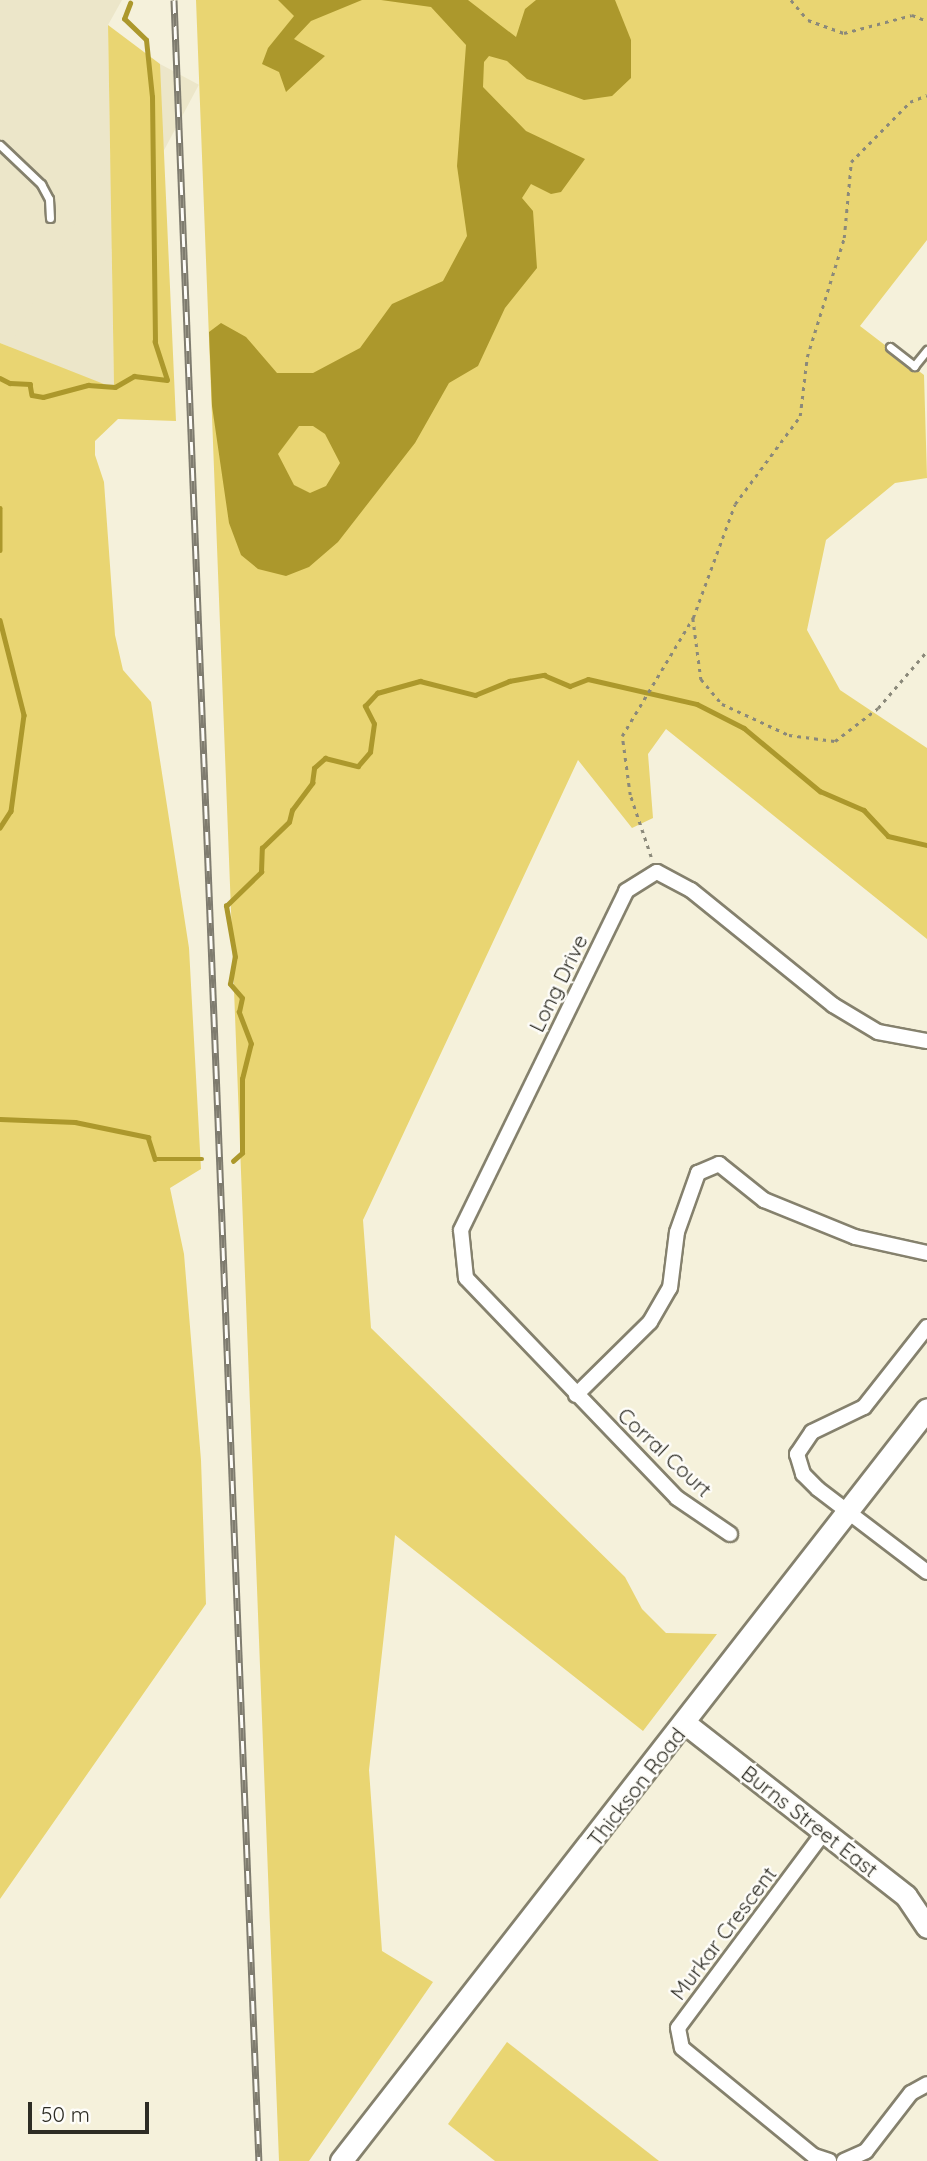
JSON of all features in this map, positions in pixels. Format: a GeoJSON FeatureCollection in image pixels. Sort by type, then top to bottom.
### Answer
{"type":"FeatureCollection","features":[{"type":"Feature","properties":{"kind":"main road","name":"Thickson Road"},"geometry":{"type":"LineString","coordinates":[[341,2161],[686,1724],[927,1409]]}},
{"type":"Feature","properties":{"kind":"main road","name":"Burns Street East"},"geometry":{"type":"LineString","coordinates":[[686,1724],[906,1896],[927,1927]]}},
{"type":"Feature","properties":{"kind":"street"},"geometry":{"type":"LineString","coordinates":[[657,872],[691,890],[832,1005],[878,1032],[927,1041]]}},
{"type":"Feature","properties":{"kind":"street","name":"Long Drive"},"geometry":{"type":"LineString","coordinates":[[576,1395],[466,1278],[461,1230],[626,891],[657,872]]}},
{"type":"Feature","properties":{"kind":"street"},"geometry":{"type":"LineString","coordinates":[[576,1395],[650,1322],[670,1288],[677,1232],[698,1174],[719,1164],[764,1200],[855,1237],[927,1253]]}},
{"type":"Feature","properties":{"kind":"street"},"geometry":{"type":"LineString","coordinates":[[927,1327],[864,1407],[812,1432],[797,1454],[803,1474],[927,1572]]}},
{"type":"Feature","properties":{"kind":"street","name":"Corral Court"},"geometry":{"type":"LineString","coordinates":[[576,1395],[677,1498],[730,1534]]}},
{"type":"Feature","properties":{"kind":"street","name":"Murkar Crescent"},"geometry":{"type":"LineString","coordinates":[[824,1832],[678,2028],[682,2048],[814,2156],[829,2161]]}},
{"type":"Feature","properties":{"kind":"street"},"geometry":{"type":"LineString","coordinates":[[844,2161],[866,2151],[911,2093],[927,2084]]}},
{"type":"Feature","properties":{"kind":"lane"},"geometry":{"type":"LineString","coordinates":[[0,145],[41,184],[49,198],[50,218]]}},
{"type":"Feature","properties":{"kind":"lane"},"geometry":{"type":"LineString","coordinates":[[890,347],[914,366],[927,350]]}},
{"type":"Feature","properties":{"kind":"path"},"geometry":{"type":"LineString","coordinates":[[791,0],[808,20],[844,33],[912,15],[927,21]]}},
{"type":"Feature","properties":{"kind":"path"},"geometry":{"type":"LineString","coordinates":[[657,872],[630,795],[622,736],[693,618],[735,504],[800,416],[807,357],[844,238],[851,162],[910,102],[927,95]]}},
{"type":"Feature","properties":{"kind":"path"},"geometry":{"type":"LineString","coordinates":[[693,618],[701,679],[722,704],[789,735],[835,741],[878,708],[927,651]]}},
{"type":"Feature","properties":{"kind":"shaded area"},"geometry":{"type":"Polygon","coordinates":[[[0,0],[122,0],[108,25],[114,389],[0,343],[0,0]]]}},
{"type":"Feature","properties":{"kind":"shaded area"},"geometry":{"type":"Polygon","coordinates":[[[196,0],[927,0],[927,240],[860,326],[924,375],[927,478],[895,483],[826,540],[807,630],[840,690],[927,748],[927,939],[666,729],[648,754],[653,818],[632,828],[578,760],[363,1220],[371,1328],[625,1577],[642,1609],[666,1633],[717,1634],[643,1731],[395,1535],[369,1770],[382,1951],[433,1982],[309,2161],[279,2161],[196,0]]]}},
{"type":"Feature","properties":{"kind":"shaded area"},"geometry":{"type":"Polygon","coordinates":[[[278,0],[362,0],[311,21],[294,39],[325,56],[286,92],[279,72],[262,64],[268,48],[294,16],[278,0]]]}},
{"type":"Feature","properties":{"kind":"shaded area"},"geometry":{"type":"Polygon","coordinates":[[[381,0],[468,0],[516,37],[525,9],[536,0],[615,0],[631,40],[631,78],[612,96],[584,100],[527,79],[507,61],[489,56],[484,62],[483,87],[526,131],[585,159],[561,192],[551,194],[531,184],[522,198],[533,211],[537,268],[505,308],[478,366],[449,383],[415,443],[338,542],[309,567],[286,576],[258,569],[241,555],[229,523],[212,406],[209,332],[221,323],[246,337],[277,373],[313,373],[360,348],[392,304],[443,281],[467,236],[457,166],[466,45],[431,7],[381,0]],[[299,426],[278,454],[294,485],[310,493],[326,486],[340,463],[325,434],[313,426],[299,426]]]}},
{"type":"Feature","properties":{"kind":"shaded area"},"geometry":{"type":"Polygon","coordinates":[[[108,25],[160,64],[176,421],[118,419],[95,441],[95,455],[104,482],[115,635],[123,670],[151,702],[189,948],[201,1169],[170,1188],[184,1254],[201,1460],[206,1604],[0,1899],[0,343],[114,388],[108,25]]]}},
{"type":"Feature","properties":{"kind":"shaded area"},"geometry":{"type":"Polygon","coordinates":[[[160,64],[199,85],[31,400],[0,383],[0,365],[160,64]]]}},
{"type":"Feature","properties":{"kind":"shaded area"},"geometry":{"type":"Polygon","coordinates":[[[507,2042],[659,2161],[495,2161],[448,2124],[507,2042]]]}},
{"type":"Feature","properties":{"kind":"waterway"},"geometry":{"type":"LineString","coordinates":[[0,378],[10,383],[30,384],[32,395],[43,397],[88,385],[115,387],[134,376],[167,380],[155,342],[152,97],[146,40],[124,19],[130,3]]}},
{"type":"Feature","properties":{"kind":"waterway"},"geometry":{"type":"LineString","coordinates":[[0,508],[0,550]]}},
{"type":"Feature","properties":{"kind":"waterway"},"geometry":{"type":"LineString","coordinates":[[0,620],[24,715],[11,811],[0,828]]}},
{"type":"Feature","properties":{"kind":"waterway"},"geometry":{"type":"LineString","coordinates":[[233,1161],[242,1153],[242,1079],[251,1044],[239,1012],[242,998],[230,984],[235,957],[226,906],[261,872],[262,848],[289,822],[292,810],[312,783],[314,768],[325,758],[358,766],[370,752],[374,724],[365,706],[377,693],[420,681],[475,695],[509,681],[544,675],[570,686],[588,679],[697,704],[744,728],[820,791],[864,810],[888,836],[927,845]]}},
{"type":"Feature","properties":{"kind":"waterway"},"geometry":{"type":"LineString","coordinates":[[0,1119],[75,1122],[148,1137],[155,1159],[202,1159]]}},
{"type":"Feature","properties":{"kind":"railway"},"geometry":{"type":"LineString","coordinates":[[174,0],[259,2161]]}}]}
